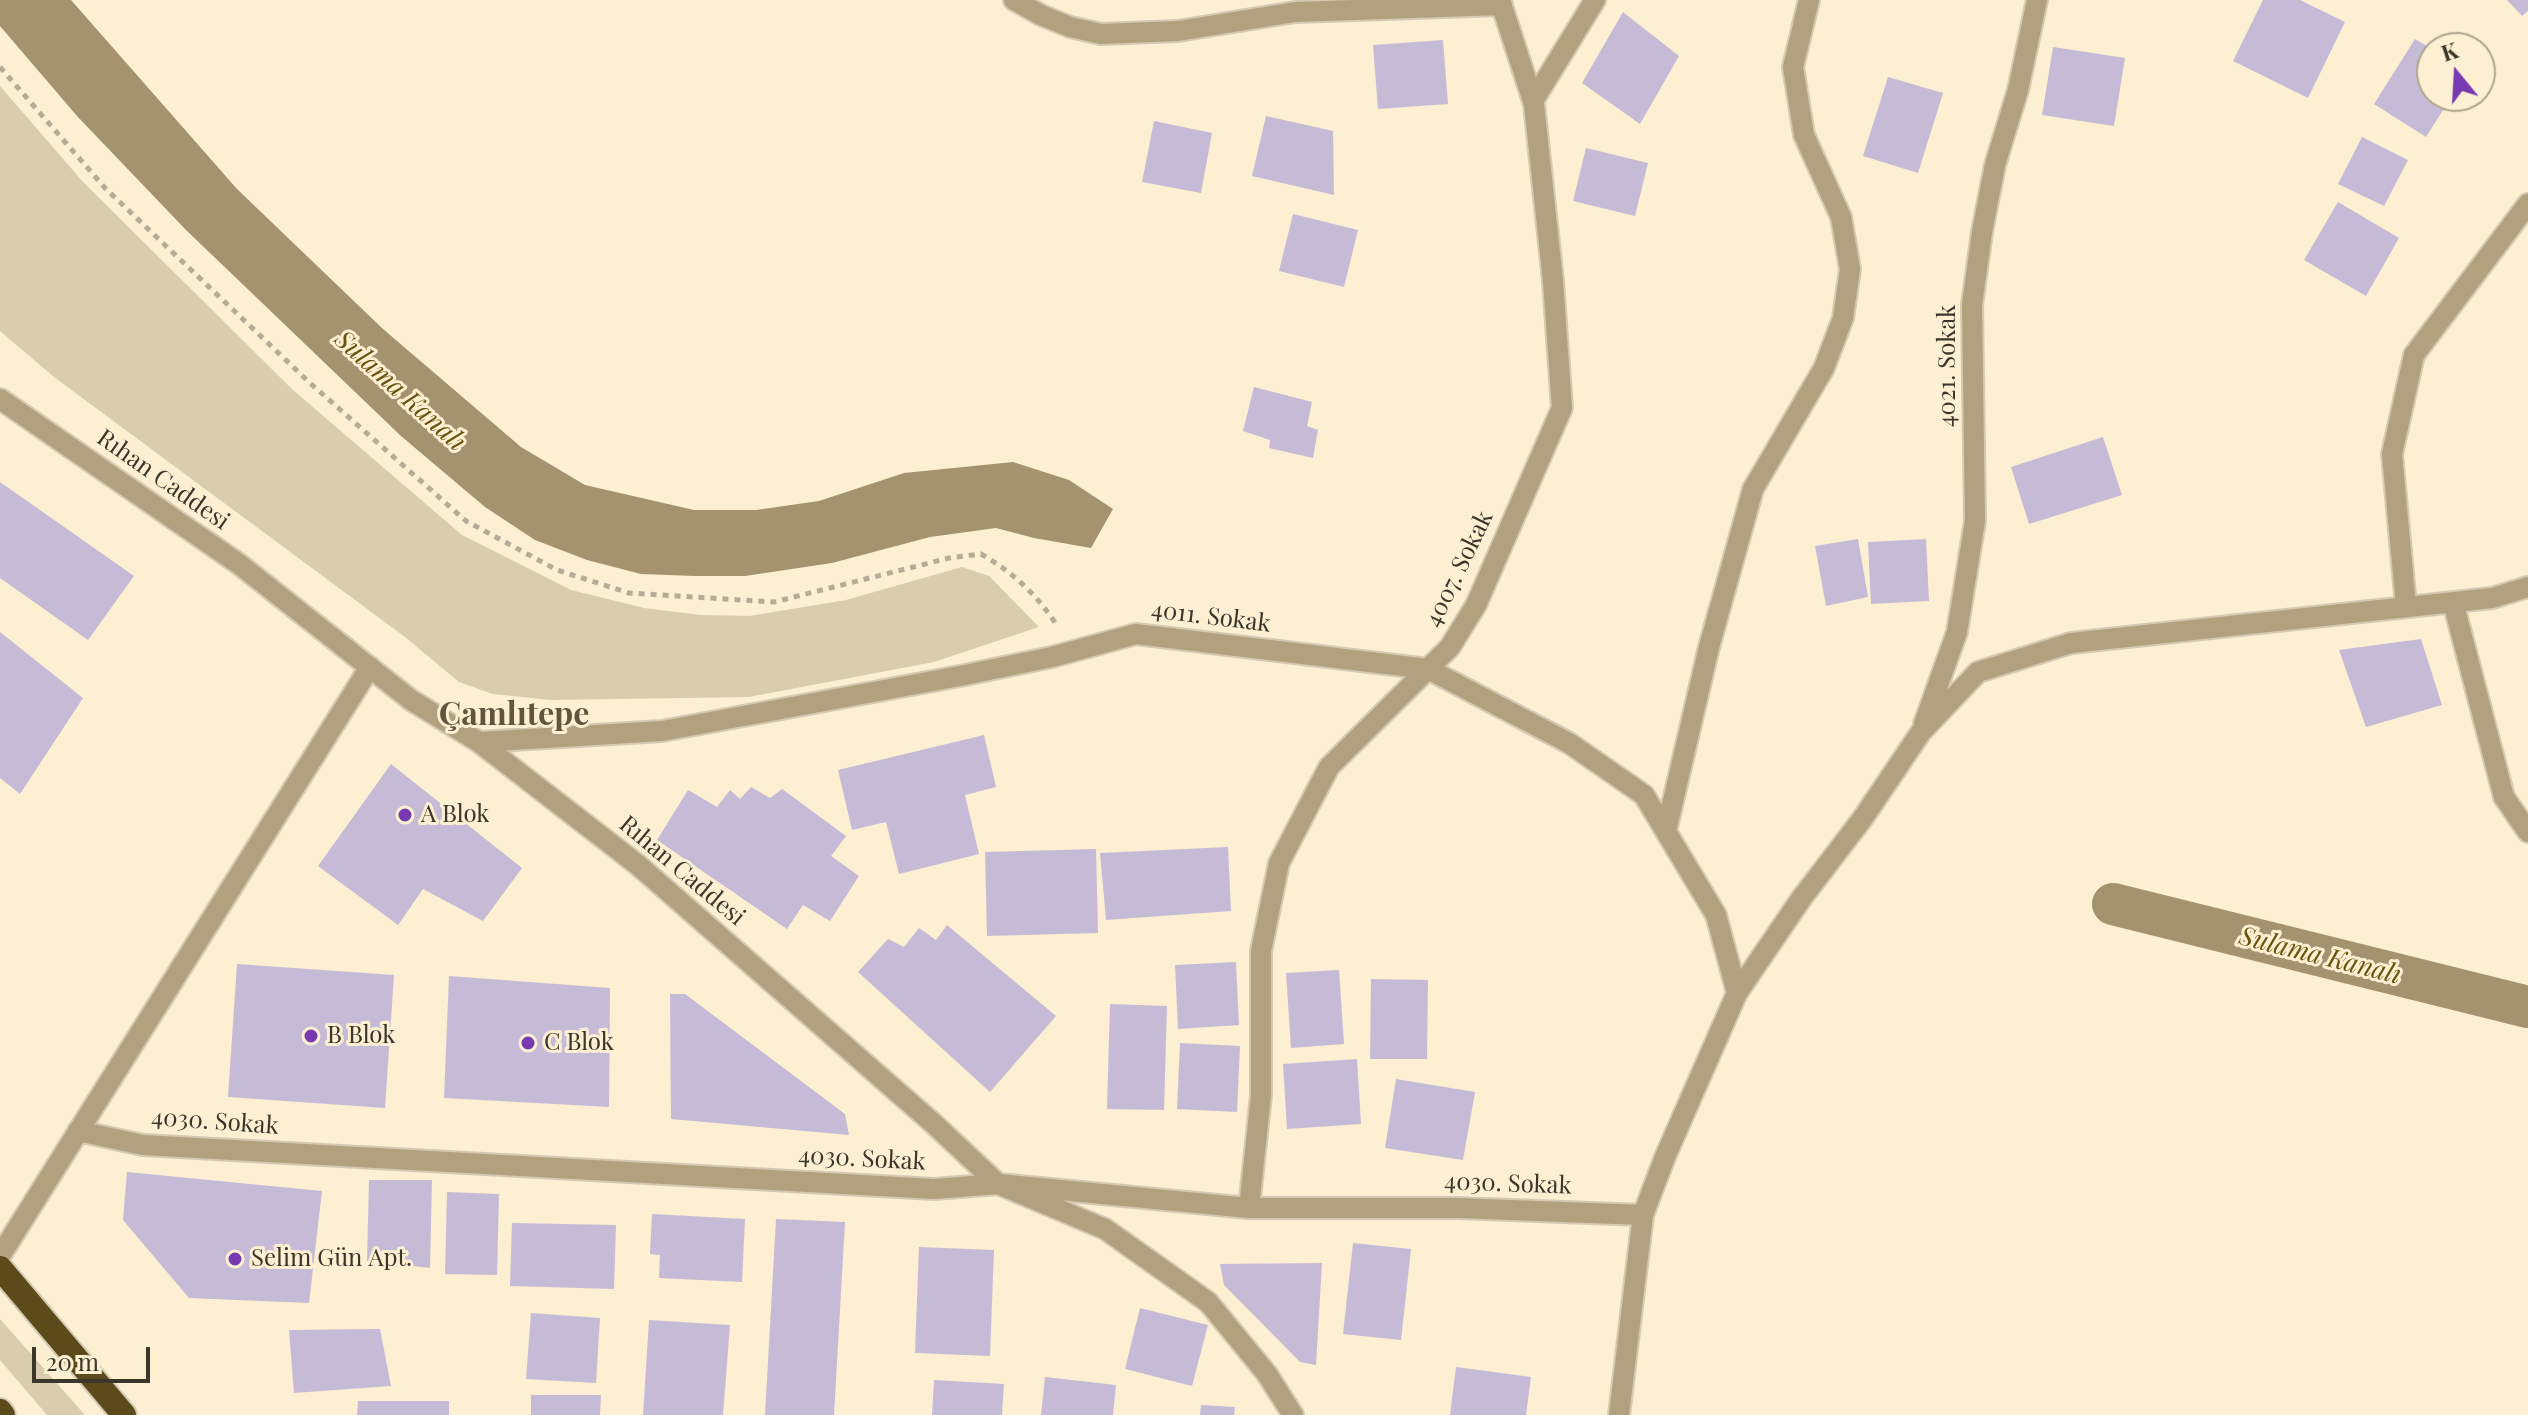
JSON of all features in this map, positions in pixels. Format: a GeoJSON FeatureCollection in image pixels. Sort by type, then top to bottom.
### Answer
{"type":"FeatureCollection","features":[{"type":"Feature","properties":{"kind":"highway"},"geometry":{"type":"LineString","coordinates":[[0,1268],[124,1415]]}},
{"type":"Feature","properties":{"kind":"street"},"geometry":{"type":"LineString","coordinates":[[1014,0],[1070,27],[1101,34],[1178,31],[1295,12],[1501,3]]}},
{"type":"Feature","properties":{"kind":"street"},"geometry":{"type":"LineString","coordinates":[[1533,101],[1595,0]]}},
{"type":"Feature","properties":{"kind":"street"},"geometry":{"type":"LineString","coordinates":[[1666,831],[1709,647],[1753,489],[1824,368],[1843,318],[1850,269],[1841,217],[1804,135],[1793,67],[1809,0]]}},
{"type":"Feature","properties":{"kind":"street","name":"4021. Sokak"},"geometry":{"type":"LineString","coordinates":[[1921,732],[1957,632],[1975,521],[1972,305],[1995,165],[2018,90],[2037,0]]}},
{"type":"Feature","properties":{"kind":"street","name":"4007. Sokak"},"geometry":{"type":"LineString","coordinates":[[1249,1208],[1261,1095],[1261,951],[1279,863],[1329,767],[1450,647],[1476,605],[1562,408],[1553,281],[1533,101],[1501,3]]}},
{"type":"Feature","properties":{"kind":"street"},"geometry":{"type":"LineString","coordinates":[[2406,606],[2392,454],[2414,355],[2528,204]]}},
{"type":"Feature","properties":{"kind":"street","name":"Rıhan Caddesi"},"geometry":{"type":"LineString","coordinates":[[0,399],[239,564],[411,700],[479,742],[638,865],[934,1124],[998,1184],[1105,1229],[1208,1302],[1267,1374],[1293,1415]]}},
{"type":"Feature","properties":{"kind":"street"},"geometry":{"type":"LineString","coordinates":[[1619,1415],[1643,1215],[1737,993],[1921,732],[1978,672],[2071,643],[2492,598],[2528,587]]}},
{"type":"Feature","properties":{"kind":"street"},"geometry":{"type":"LineString","coordinates":[[2453,602],[2504,797],[2528,832]]}},
{"type":"Feature","properties":{"kind":"street","name":"4011. Sokak"},"geometry":{"type":"LineString","coordinates":[[479,742],[662,731],[960,676],[1136,634],[1428,669],[1569,743],[1644,795],[1716,915],[1737,993]]}},
{"type":"Feature","properties":{"kind":"street"},"geometry":{"type":"LineString","coordinates":[[0,1256],[370,667]]}},
{"type":"Feature","properties":{"kind":"street","name":"4030. Sokak"},"geometry":{"type":"LineString","coordinates":[[78,1131],[159,1146],[934,1189],[998,1184],[1249,1208],[1458,1208],[1643,1215]]}},
{"type":"Feature","properties":{"kind":"path"},"geometry":{"type":"LineString","coordinates":[[0,67],[105,188],[310,383],[466,521],[557,570],[629,593],[723,601],[774,602],[949,558],[981,554],[1017,577],[1046,608],[1074,651]]}},
{"type":"Feature","properties":{"kind":"shaded area"},"geometry":{"type":"Polygon","coordinates":[[[0,86],[84,183],[293,390],[462,535],[571,590],[644,608],[701,615],[749,616],[846,600],[962,567],[989,576],[1039,627],[934,662],[749,697],[550,700],[493,694],[459,682],[405,637],[54,377],[0,331],[0,86]]]}},
{"type":"Feature","properties":{"kind":"shaded area"},"geometry":{"type":"Polygon","coordinates":[[[0,1319],[85,1415],[47,1415],[0,1360],[0,1319]]]}},
{"type":"Feature","properties":{"kind":"water"},"geometry":{"type":"Polygon","coordinates":[[[0,0],[71,0],[237,189],[383,329],[521,447],[585,485],[694,510],[756,510],[819,501],[904,473],[1013,462],[1069,480],[1113,509],[1091,548],[996,528],[930,537],[832,563],[745,576],[641,574],[587,560],[535,540],[485,507],[401,436],[186,230],[77,116],[0,26],[0,0]]]}},
{"type":"Feature","properties":{"kind":"building"},"geometry":{"type":"Polygon","coordinates":[[[2263,0],[2300,0],[2345,22],[2308,98],[2233,61],[2263,0]]]}},
{"type":"Feature","properties":{"kind":"building"},"geometry":{"type":"Polygon","coordinates":[[[2507,0],[2528,0],[2528,11],[2522,16],[2507,0]]]}},
{"type":"Feature","properties":{"kind":"building"},"geometry":{"type":"Polygon","coordinates":[[[1623,12],[1679,56],[1640,124],[1582,83],[1623,12]]]}},
{"type":"Feature","properties":{"kind":"building"},"geometry":{"type":"Polygon","coordinates":[[[1443,40],[1448,104],[1378,109],[1373,45],[1443,40]]]}},
{"type":"Feature","properties":{"kind":"building"},"geometry":{"type":"Polygon","coordinates":[[[2416,40],[2416,112],[2442,112],[2426,137],[2374,104],[2416,40]]]}},
{"type":"Feature","properties":{"kind":"building"},"geometry":{"type":"Polygon","coordinates":[[[2053,47],[2125,58],[2114,126],[2042,115],[2053,47]]]}},
{"type":"Feature","properties":{"kind":"building"},"geometry":{"type":"Polygon","coordinates":[[[1888,77],[1943,93],[1918,173],[1863,156],[1888,77]]]}},
{"type":"Feature","properties":{"kind":"building"},"geometry":{"type":"Polygon","coordinates":[[[1266,116],[1333,131],[1334,195],[1252,176],[1266,116]]]}},
{"type":"Feature","properties":{"kind":"building"},"geometry":{"type":"Polygon","coordinates":[[[1154,121],[1212,133],[1201,193],[1142,182],[1154,121]]]}},
{"type":"Feature","properties":{"kind":"building"},"geometry":{"type":"Polygon","coordinates":[[[2362,137],[2408,160],[2384,206],[2338,184],[2362,137]]]}},
{"type":"Feature","properties":{"kind":"building"},"geometry":{"type":"Polygon","coordinates":[[[1586,148],[1648,163],[1635,216],[1573,201],[1586,148]]]}},
{"type":"Feature","properties":{"kind":"building"},"geometry":{"type":"Polygon","coordinates":[[[2338,202],[2399,238],[2366,296],[2304,260],[2338,202]]]}},
{"type":"Feature","properties":{"kind":"building"},"geometry":{"type":"Polygon","coordinates":[[[1293,214],[1358,230],[1344,287],[1279,271],[1293,214]]]}},
{"type":"Feature","properties":{"kind":"building"},"geometry":{"type":"Polygon","coordinates":[[[1254,387],[1312,402],[1307,426],[1318,430],[1313,458],[1269,448],[1270,440],[1243,431],[1254,387]]]}},
{"type":"Feature","properties":{"kind":"building"},"geometry":{"type":"Polygon","coordinates":[[[2103,437],[2122,495],[2029,524],[2011,467],[2103,437]]]}},
{"type":"Feature","properties":{"kind":"building"},"geometry":{"type":"Polygon","coordinates":[[[0,482],[134,576],[88,640],[0,578],[0,482]]]}},
{"type":"Feature","properties":{"kind":"building"},"geometry":{"type":"Polygon","coordinates":[[[1858,539],[1868,597],[1826,606],[1815,546],[1858,539]]]}},
{"type":"Feature","properties":{"kind":"building"},"geometry":{"type":"Polygon","coordinates":[[[1926,539],[1929,601],[1871,604],[1868,542],[1926,539]]]}},
{"type":"Feature","properties":{"kind":"building"},"geometry":{"type":"Polygon","coordinates":[[[0,632],[83,698],[20,794],[0,778],[0,632]]]}},
{"type":"Feature","properties":{"kind":"building"},"geometry":{"type":"Polygon","coordinates":[[[2421,639],[2442,705],[2366,727],[2339,650],[2421,639]]]}},
{"type":"Feature","properties":{"kind":"building"},"geometry":{"type":"Polygon","coordinates":[[[984,735],[996,787],[965,795],[979,854],[899,874],[886,822],[852,830],[838,770],[984,735]]]}},
{"type":"Feature","properties":{"kind":"building","name":"A Blok"},"geometry":{"type":"Polygon","coordinates":[[[391,764],[522,868],[483,921],[423,889],[398,925],[318,866],[391,764]]]}},
{"type":"Feature","properties":{"kind":"building"},"geometry":{"type":"Polygon","coordinates":[[[751,787],[770,798],[782,789],[846,836],[831,856],[859,876],[830,921],[803,905],[787,929],[657,840],[688,790],[717,807],[730,790],[740,799],[751,787]]]}},
{"type":"Feature","properties":{"kind":"building"},"geometry":{"type":"Polygon","coordinates":[[[1228,847],[1231,911],[1106,920],[1100,853],[1228,847]]]}},
{"type":"Feature","properties":{"kind":"building"},"geometry":{"type":"Polygon","coordinates":[[[1096,849],[1098,933],[987,936],[985,852],[1096,849]]]}},
{"type":"Feature","properties":{"kind":"building"},"geometry":{"type":"Polygon","coordinates":[[[947,925],[1056,1016],[990,1092],[858,972],[888,939],[904,947],[919,928],[936,940],[947,925]]]}},
{"type":"Feature","properties":{"kind":"building"},"geometry":{"type":"Polygon","coordinates":[[[1236,962],[1239,1025],[1178,1029],[1175,965],[1236,962]]]}},
{"type":"Feature","properties":{"kind":"building","name":"B Blok"},"geometry":{"type":"Polygon","coordinates":[[[237,964],[394,975],[385,1108],[228,1097],[237,964]]]}},
{"type":"Feature","properties":{"kind":"building"},"geometry":{"type":"Polygon","coordinates":[[[1339,970],[1344,1044],[1291,1048],[1286,973],[1339,970]]]}},
{"type":"Feature","properties":{"kind":"building","name":"C Blok"},"geometry":{"type":"Polygon","coordinates":[[[449,976],[610,988],[609,1107],[444,1098],[449,976]]]}},
{"type":"Feature","properties":{"kind":"building"},"geometry":{"type":"Polygon","coordinates":[[[1371,979],[1428,980],[1427,1059],[1370,1059],[1371,979]]]}},
{"type":"Feature","properties":{"kind":"building"},"geometry":{"type":"Polygon","coordinates":[[[670,994],[685,994],[845,1114],[849,1135],[671,1119],[670,994]]]}},
{"type":"Feature","properties":{"kind":"building"},"geometry":{"type":"Polygon","coordinates":[[[1110,1004],[1167,1006],[1164,1110],[1107,1109],[1110,1004]]]}},
{"type":"Feature","properties":{"kind":"building"},"geometry":{"type":"Polygon","coordinates":[[[1180,1043],[1240,1046],[1237,1112],[1177,1109],[1180,1043]]]}},
{"type":"Feature","properties":{"kind":"building"},"geometry":{"type":"Polygon","coordinates":[[[1357,1059],[1361,1124],[1287,1129],[1283,1064],[1357,1059]]]}},
{"type":"Feature","properties":{"kind":"building"},"geometry":{"type":"Polygon","coordinates":[[[1396,1079],[1475,1092],[1463,1160],[1385,1148],[1396,1079]]]}},
{"type":"Feature","properties":{"kind":"building","name":"Selim Gün Apt."},"geometry":{"type":"Polygon","coordinates":[[[127,1172],[322,1191],[309,1303],[189,1298],[123,1220],[127,1172]]]}},
{"type":"Feature","properties":{"kind":"building"},"geometry":{"type":"Polygon","coordinates":[[[369,1180],[432,1180],[430,1268],[367,1261],[369,1180]]]}},
{"type":"Feature","properties":{"kind":"building"},"geometry":{"type":"Polygon","coordinates":[[[447,1192],[499,1194],[497,1275],[445,1274],[447,1192]]]}},
{"type":"Feature","properties":{"kind":"building"},"geometry":{"type":"Polygon","coordinates":[[[652,1214],[745,1219],[742,1282],[659,1278],[660,1255],[650,1254],[652,1214]]]}},
{"type":"Feature","properties":{"kind":"building"},"geometry":{"type":"Polygon","coordinates":[[[776,1219],[845,1222],[834,1415],[765,1415],[776,1219]]]}},
{"type":"Feature","properties":{"kind":"building"},"geometry":{"type":"Polygon","coordinates":[[[512,1223],[616,1225],[614,1289],[510,1286],[512,1223]]]}},
{"type":"Feature","properties":{"kind":"building"},"geometry":{"type":"Polygon","coordinates":[[[1353,1243],[1411,1249],[1401,1340],[1343,1334],[1353,1243]]]}},
{"type":"Feature","properties":{"kind":"building"},"geometry":{"type":"Polygon","coordinates":[[[919,1247],[994,1250],[990,1356],[915,1353],[919,1247]]]}},
{"type":"Feature","properties":{"kind":"building"},"geometry":{"type":"Polygon","coordinates":[[[1322,1263],[1316,1365],[1300,1362],[1224,1285],[1220,1264],[1322,1263]]]}},
{"type":"Feature","properties":{"kind":"building"},"geometry":{"type":"Polygon","coordinates":[[[1140,1308],[1208,1325],[1192,1386],[1125,1369],[1140,1308]]]}},
{"type":"Feature","properties":{"kind":"building"},"geometry":{"type":"Polygon","coordinates":[[[531,1313],[600,1318],[596,1383],[526,1379],[531,1313]]]}},
{"type":"Feature","properties":{"kind":"building"},"geometry":{"type":"Polygon","coordinates":[[[649,1320],[730,1325],[723,1415],[643,1415],[649,1320]]]}},
{"type":"Feature","properties":{"kind":"building"},"geometry":{"type":"Polygon","coordinates":[[[380,1329],[391,1386],[294,1393],[289,1330],[380,1329]]]}},
{"type":"Feature","properties":{"kind":"building"},"geometry":{"type":"Polygon","coordinates":[[[1456,1367],[1531,1377],[1526,1415],[1450,1415],[1456,1367]]]}},
{"type":"Feature","properties":{"kind":"building"},"geometry":{"type":"Polygon","coordinates":[[[1045,1377],[1116,1385],[1113,1415],[1041,1415],[1045,1377]]]}},
{"type":"Feature","properties":{"kind":"building"},"geometry":{"type":"Polygon","coordinates":[[[934,1380],[1004,1384],[1002,1415],[932,1415],[934,1380]]]}},
{"type":"Feature","properties":{"kind":"building"},"geometry":{"type":"Polygon","coordinates":[[[531,1395],[601,1395],[600,1415],[531,1415],[531,1395]]]}},
{"type":"Feature","properties":{"kind":"building"},"geometry":{"type":"Polygon","coordinates":[[[358,1401],[449,1401],[449,1415],[357,1415],[358,1401]]]}},
{"type":"Feature","properties":{"kind":"building"},"geometry":{"type":"Polygon","coordinates":[[[1201,1405],[1235,1407],[1234,1415],[1200,1415],[1201,1405]]]}},
{"type":"Feature","properties":{"kind":"waterway","name":"Sulama Kanalı"},"geometry":{"type":"LineString","coordinates":[[2113,904],[2528,1007]]}},
{"type":"Feature","properties":{"kind":"place","name":"A Blok"},"geometry":{"type":"Point","coordinates":[405,815]}},
{"type":"Feature","properties":{"kind":"place","name":"B Blok"},"geometry":{"type":"Point","coordinates":[311,1036]}},
{"type":"Feature","properties":{"kind":"place","name":"C Blok"},"geometry":{"type":"Point","coordinates":[528,1043]}},
{"type":"Feature","properties":{"kind":"place","name":"Selim Gün Apt."},"geometry":{"type":"Point","coordinates":[235,1259]}},
{"type":"Feature","properties":{"kind":"district","name":"Çamlıtepe"},"geometry":{"type":"Point","coordinates":[514,715]}}]}
